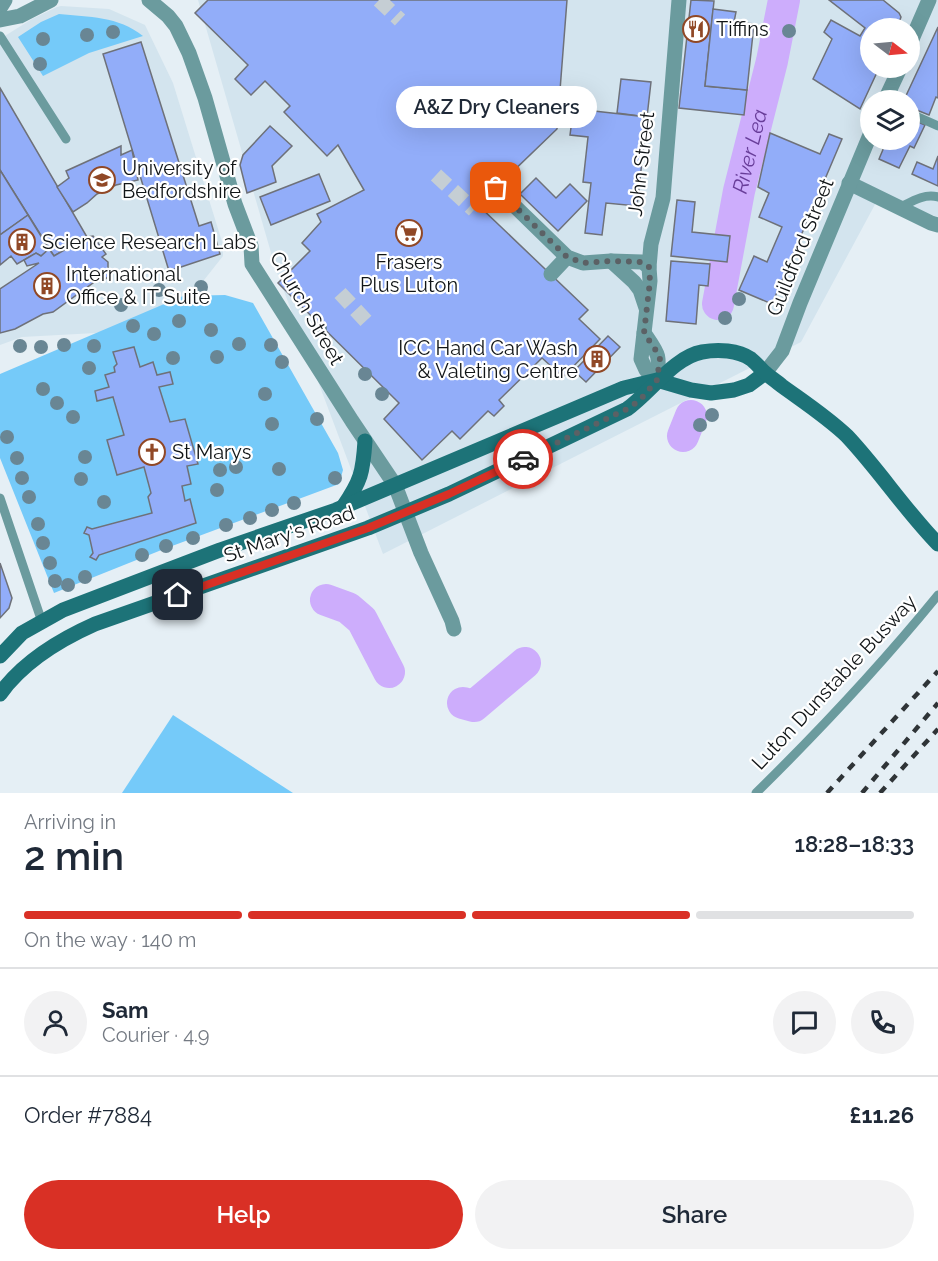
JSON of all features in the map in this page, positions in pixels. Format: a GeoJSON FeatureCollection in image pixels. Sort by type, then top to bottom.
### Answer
{"type":"FeatureCollection","features":[{"type":"Feature","properties":{"kind":"street"},"geometry":{"type":"LineString","coordinates":[[0,8],[5,0]]}},
{"type":"Feature","properties":{"kind":"street"},"geometry":{"type":"LineString","coordinates":[[0,20],[20,16],[51,0]]}},
{"type":"Feature","properties":{"kind":"street","name":"John Street"},"geometry":{"type":"LineString","coordinates":[[657,380],[660,358],[644,333],[650,281],[651,244],[663,198],[679,0]]}},
{"type":"Feature","properties":{"kind":"street","name":"Church Street"},"geometry":{"type":"LineString","coordinates":[[156,2],[180,34],[201,83],[235,204],[251,246],[252,264],[364,441],[395,485],[454,629]]}},
{"type":"Feature","properties":{"kind":"street","name":"Guildford Street"},"geometry":{"type":"LineString","coordinates":[[765,373],[782,351],[863,150]]}},
{"type":"Feature","properties":{"kind":"street"},"geometry":{"type":"LineString","coordinates":[[849,183],[938,225]]}},
{"type":"Feature","properties":{"kind":"street"},"geometry":{"type":"LineString","coordinates":[[496,188],[567,257],[584,263],[642,262],[649,267]]}},
{"type":"Feature","properties":{"kind":"street"},"geometry":{"type":"LineString","coordinates":[[550,274],[567,257]]}},
{"type":"Feature","properties":{"kind":"street"},"geometry":{"type":"LineString","coordinates":[[611,261],[640,290],[646,309]]}},
{"type":"Feature","properties":{"kind":"street"},"geometry":{"type":"LineString","coordinates":[[405,513],[627,409],[640,400],[657,380],[686,358],[701,352],[726,351],[751,359],[765,373],[846,435],[938,544]]}},
{"type":"Feature","properties":{"kind":"street"},"geometry":{"type":"LineString","coordinates":[[395,485],[624,387],[657,380],[711,393],[734,390],[749,385],[765,373]]}},
{"type":"Feature","properties":{"kind":"street"},"geometry":{"type":"LineString","coordinates":[[343,507],[362,474],[364,441]]}},
{"type":"Feature","properties":{"kind":"street","name":"St Mary's Road"},"geometry":{"type":"LineString","coordinates":[[0,656],[22,633],[63,610],[220,550],[343,507],[395,485]]}},
{"type":"Feature","properties":{"kind":"street","name":"St Mary's Road"},"geometry":{"type":"LineString","coordinates":[[0,694],[10,680],[39,656],[66,637],[95,624],[405,513]]}},
{"type":"Feature","properties":{"kind":"lane"},"geometry":{"type":"LineString","coordinates":[[0,36],[66,140]]}},
{"type":"Feature","properties":{"kind":"lane"},"geometry":{"type":"LineString","coordinates":[[920,119],[938,126]]}},
{"type":"Feature","properties":{"kind":"lane"},"geometry":{"type":"LineString","coordinates":[[899,208],[923,197],[934,195],[938,197]]}},
{"type":"Feature","properties":{"kind":"lane"},"geometry":{"type":"LineString","coordinates":[[0,498],[42,622]]}},
{"type":"Feature","properties":{"kind":"lane","name":"Luton Dunstable Busway"},"geometry":{"type":"LineString","coordinates":[[756,793],[856,691],[938,595]]}},
{"type":"Feature","properties":{"kind":"shaded area"},"geometry":{"type":"Polygon","coordinates":[[[198,0],[938,0],[938,217],[879,197],[801,342],[383,554],[276,270],[198,0]]]}},
{"type":"Feature","properties":{"kind":"shaded area","name":"University of Bedfordshire"},"geometry":{"type":"Polygon","coordinates":[[[61,6],[109,9],[145,25],[173,83],[223,245],[223,256],[204,280],[209,295],[128,325],[96,333],[22,337],[0,345],[0,39],[32,19],[61,6]]]}},
{"type":"Feature","properties":{"kind":"shaded area"},"geometry":{"type":"Polygon","coordinates":[[[59,14],[113,21],[143,36],[89,53],[43,76],[18,37],[41,22],[59,14]]]}},
{"type":"Feature","properties":{"kind":"shaded area"},"geometry":{"type":"Polygon","coordinates":[[[225,295],[253,303],[338,453],[343,470],[339,484],[164,549],[54,593],[0,458],[0,374],[183,296],[225,295]]]}},
{"type":"Feature","properties":{"kind":"shaded area"},"geometry":{"type":"Polygon","coordinates":[[[173,715],[293,793],[122,793],[173,715]]]}},
{"type":"Feature","properties":{"kind":"building","name":"Frasers Plus Luton"},"geometry":{"type":"Polygon","coordinates":[[[208,0],[567,0],[557,129],[478,205],[588,310],[579,319],[600,339],[563,377],[542,358],[499,400],[504,406],[494,416],[488,411],[460,439],[452,431],[422,460],[384,419],[399,403],[278,283],[310,251],[302,243],[321,222],[317,214],[364,190],[338,145],[327,156],[284,112],[290,106],[265,81],[251,95],[235,79],[248,65],[195,13],[208,0]]]}},
{"type":"Feature","properties":{"kind":"building"},"geometry":{"type":"Polygon","coordinates":[[[691,0],[714,1],[705,86],[747,90],[744,115],[679,108],[691,0]]]}},
{"type":"Feature","properties":{"kind":"building"},"geometry":{"type":"Polygon","coordinates":[[[829,0],[883,0],[901,17],[860,18],[860,24],[829,0]]]}},
{"type":"Feature","properties":{"kind":"building"},"geometry":{"type":"Polygon","coordinates":[[[713,9],[736,12],[734,22],[754,24],[747,90],[705,86],[713,9]]]}},
{"type":"Feature","properties":{"kind":"building"},"geometry":{"type":"Polygon","coordinates":[[[831,20],[860,36],[860,78],[874,78],[869,90],[860,90],[860,109],[813,79],[832,39],[824,32],[831,20]]]}},
{"type":"Feature","properties":{"kind":"building"},"geometry":{"type":"Polygon","coordinates":[[[938,27],[938,98],[936,97],[929,115],[920,111],[920,90],[909,90],[914,78],[920,78],[920,66],[938,27]]]}},
{"type":"Feature","properties":{"kind":"building"},"geometry":{"type":"Polygon","coordinates":[[[141,42],[199,226],[211,222],[220,254],[169,271],[103,54],[141,42]]]}},
{"type":"Feature","properties":{"kind":"building"},"geometry":{"type":"Polygon","coordinates":[[[621,79],[651,82],[647,117],[617,113],[621,79]]]}},
{"type":"Feature","properties":{"kind":"building"},"geometry":{"type":"Polygon","coordinates":[[[0,88],[87,237],[54,256],[0,170],[0,88]]]}},
{"type":"Feature","properties":{"kind":"building"},"geometry":{"type":"Polygon","coordinates":[[[585,110],[647,117],[637,206],[606,203],[602,235],[585,233],[591,183],[583,182],[588,137],[570,135],[572,120],[584,122],[585,110]]]}},
{"type":"Feature","properties":{"kind":"building"},"geometry":{"type":"Polygon","coordinates":[[[920,123],[925,125],[920,135],[920,123]]]}},
{"type":"Feature","properties":{"kind":"building"},"geometry":{"type":"Polygon","coordinates":[[[270,126],[292,146],[272,166],[276,182],[247,193],[240,165],[243,155],[270,126]]]}},
{"type":"Feature","properties":{"kind":"building"},"geometry":{"type":"Polygon","coordinates":[[[770,133],[820,154],[829,134],[842,139],[772,304],[739,290],[754,256],[767,262],[782,227],[759,217],[769,193],[758,187],[770,133]]]}},
{"type":"Feature","properties":{"kind":"building"},"geometry":{"type":"Polygon","coordinates":[[[121,146],[121,155],[132,150],[138,180],[116,185],[97,194],[73,212],[57,187],[69,178],[66,171],[121,146]]]}},
{"type":"Feature","properties":{"kind":"building"},"geometry":{"type":"Polygon","coordinates":[[[883,150],[908,150],[899,168],[879,159],[883,150]]]}},
{"type":"Feature","properties":{"kind":"building"},"geometry":{"type":"Polygon","coordinates":[[[938,156],[938,186],[912,174],[917,162],[933,169],[938,156]]]}},
{"type":"Feature","properties":{"kind":"building"},"geometry":{"type":"Polygon","coordinates":[[[0,170],[28,215],[0,235],[0,170]]]}},
{"type":"Feature","properties":{"kind":"building"},"geometry":{"type":"Polygon","coordinates":[[[319,174],[330,201],[271,225],[260,197],[319,174]]]}},
{"type":"Feature","properties":{"kind":"building"},"geometry":{"type":"Polygon","coordinates":[[[536,178],[556,198],[570,184],[587,201],[558,231],[520,194],[536,178]]]}},
{"type":"Feature","properties":{"kind":"building"},"geometry":{"type":"Polygon","coordinates":[[[677,200],[695,202],[692,232],[730,236],[727,262],[671,256],[677,200]]]}},
{"type":"Feature","properties":{"kind":"building","name":"Science Research Labs"},"geometry":{"type":"Polygon","coordinates":[[[28,215],[49,249],[41,256],[36,253],[17,264],[11,256],[0,265],[0,235],[28,215]]]}},
{"type":"Feature","properties":{"kind":"building","name":"International Office & IT Suite"},"geometry":{"type":"Polygon","coordinates":[[[93,236],[106,254],[102,257],[108,262],[111,274],[102,282],[100,278],[53,312],[43,314],[15,329],[0,333],[0,289],[39,263],[27,266],[24,260],[36,253],[41,256],[49,249],[54,256],[87,237],[93,236]]]}},
{"type":"Feature","properties":{"kind":"building"},"geometry":{"type":"Polygon","coordinates":[[[671,261],[710,264],[708,286],[699,285],[696,324],[666,321],[671,261]]]}},
{"type":"Feature","properties":{"kind":"building","name":"ICC Hand Car Wash & Valeting Centre"},"geometry":{"type":"Polygon","coordinates":[[[608,336],[620,347],[586,382],[574,371],[608,336]]]}},
{"type":"Feature","properties":{"kind":"building","name":"St Marys"},"geometry":{"type":"Polygon","coordinates":[[[134,347],[140,367],[153,362],[157,375],[170,372],[173,384],[159,387],[170,422],[185,419],[198,464],[187,466],[191,484],[182,486],[185,501],[190,499],[196,523],[99,555],[96,560],[90,557],[93,553],[89,535],[84,533],[87,527],[92,529],[152,513],[148,497],[151,493],[144,467],[117,475],[107,440],[124,435],[113,397],[97,401],[95,391],[109,387],[105,375],[115,372],[114,367],[117,364],[113,352],[134,347]]]}},
{"type":"Feature","properties":{"kind":"building"},"geometry":{"type":"Polygon","coordinates":[[[0,563],[12,598],[9,608],[0,618],[0,563]]]}},
{"type":"Feature","properties":{"kind":"waterway","name":"River Lea"},"geometry":{"type":"LineString","coordinates":[[718,304],[739,191],[772,61],[784,0]]}},
{"type":"Feature","properties":{"kind":"waterway","name":"River Lea"},"geometry":{"type":"LineString","coordinates":[[683,436],[691,416]]}},
{"type":"Feature","properties":{"kind":"waterway","name":"River Lea"},"geometry":{"type":"LineString","coordinates":[[326,600],[348,608],[362,620],[389,672]]}},
{"type":"Feature","properties":{"kind":"waterway","name":"River Lea"},"geometry":{"type":"LineString","coordinates":[[463,703],[474,706],[525,663]]}},
{"type":"Feature","properties":{"kind":"tunnel"},"geometry":{"type":"LineString","coordinates":[[379,0],[400,20]]}},
{"type":"Feature","properties":{"kind":"tunnel"},"geometry":{"type":"LineString","coordinates":[[436,175],[474,210]]}},
{"type":"Feature","properties":{"kind":"tunnel"},"geometry":{"type":"LineString","coordinates":[[340,293],[368,323]]}},
{"type":"Feature","properties":{"kind":"railway"},"geometry":{"type":"LineString","coordinates":[[827,793],[938,671]]}},
{"type":"Feature","properties":{"kind":"railway"},"geometry":{"type":"LineString","coordinates":[[862,793],[938,703]]}},
{"type":"Feature","properties":{"kind":"railway"},"geometry":{"type":"LineString","coordinates":[[880,793],[938,729]]}},
{"type":"Feature","properties":{"kind":"way so far"},"geometry":{"type":"LineString","coordinates":[[496,188],[567,257],[584,263],[642,262],[649,267],[650,281],[644,333],[660,358],[657,380],[640,400],[627,409],[523,459]]}},
{"type":"Feature","properties":{"kind":"place","name":"Tiffins"},"geometry":{"type":"Point","coordinates":[696,29]}},
{"type":"Feature","properties":{"kind":"place","name":"University of Bedfordshire"},"geometry":{"type":"Point","coordinates":[102,180]}},
{"type":"Feature","properties":{"kind":"place","name":"A&Z Dry Cleaners"},"geometry":{"type":"Point","coordinates":[496,188]}},
{"type":"Feature","properties":{"kind":"place","name":"Frasers Plus Luton"},"geometry":{"type":"Point","coordinates":[409,233]}},
{"type":"Feature","properties":{"kind":"place","name":"Science Research Labs"},"geometry":{"type":"Point","coordinates":[22,242]}},
{"type":"Feature","properties":{"kind":"place","name":"International Office & IT Suite"},"geometry":{"type":"Point","coordinates":[47,286]}},
{"type":"Feature","properties":{"kind":"place","name":"ICC Hand Car Wash & Valeting Centre"},"geometry":{"type":"Point","coordinates":[597,359]}},
{"type":"Feature","properties":{"kind":"place","name":"St Marys"},"geometry":{"type":"Point","coordinates":[152,452]}},
{"type":"Feature","properties":{"kind":"route"},"geometry":{"type":"LineString","coordinates":[[178,595],[368,528],[449,494],[523,459]]}}]}
